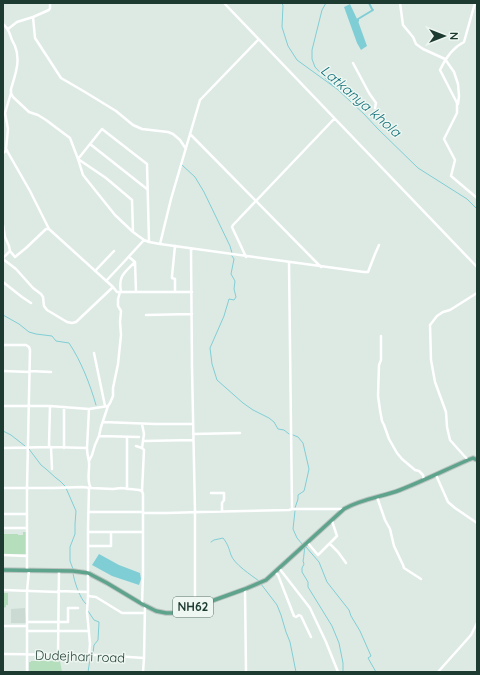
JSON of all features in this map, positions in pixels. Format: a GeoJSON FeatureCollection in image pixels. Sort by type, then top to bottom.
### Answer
{"type":"FeatureCollection","features":[{"type":"Feature","properties":{"kind":"main road","name":"NH62"},"geometry":{"type":"LineString","coordinates":[[3,570],[74,571],[88,573],[98,577],[143,605],[166,613],[173,613],[195,607],[266,580],[344,509],[356,503],[400,490],[473,458],[477,460]]}},
{"type":"Feature","properties":{"kind":"street"},"geometry":{"type":"LineString","coordinates":[[8,29],[17,22],[49,10],[50,3]]}},
{"type":"Feature","properties":{"kind":"street"},"geometry":{"type":"LineString","coordinates":[[224,3],[477,267]]}},
{"type":"Feature","properties":{"kind":"street"},"geometry":{"type":"LineString","coordinates":[[400,3],[403,25],[413,37],[416,44],[423,49],[445,59],[454,72],[458,84],[459,96],[457,112],[444,140],[455,160],[451,176],[477,198]]}},
{"type":"Feature","properties":{"kind":"street"},"geometry":{"type":"LineString","coordinates":[[457,112],[457,103],[440,70],[445,59],[458,45],[464,42],[475,3]]}},
{"type":"Feature","properties":{"kind":"street"},"geometry":{"type":"LineString","coordinates":[[33,17],[35,38],[61,78],[116,111],[132,125],[142,129],[173,134],[180,140],[186,149]]}},
{"type":"Feature","properties":{"kind":"street"},"geometry":{"type":"LineString","coordinates":[[3,24],[10,32],[16,47],[18,62],[18,69],[5,113],[8,129],[6,149],[30,191],[49,229],[118,292],[192,292]]}},
{"type":"Feature","properties":{"kind":"street"},"geometry":{"type":"LineString","coordinates":[[160,244],[171,199],[200,100],[258,40]]}},
{"type":"Feature","properties":{"kind":"street"},"geometry":{"type":"LineString","coordinates":[[353,63],[376,103],[375,108]]}},
{"type":"Feature","properties":{"kind":"street"},"geometry":{"type":"LineString","coordinates":[[11,93],[13,97],[29,112],[46,120],[70,138],[82,175],[115,215],[144,240],[192,249],[364,272],[368,272],[379,245]]}},
{"type":"Feature","properties":{"kind":"street"},"geometry":{"type":"LineString","coordinates":[[246,256],[232,227],[334,119]]}},
{"type":"Feature","properties":{"kind":"street"},"geometry":{"type":"LineString","coordinates":[[78,159],[102,129],[147,164],[149,242]]}},
{"type":"Feature","properties":{"kind":"street"},"geometry":{"type":"LineString","coordinates":[[190,134],[321,267]]}},
{"type":"Feature","properties":{"kind":"street"},"geometry":{"type":"LineString","coordinates":[[90,144],[148,190]]}},
{"type":"Feature","properties":{"kind":"street"},"geometry":{"type":"LineString","coordinates":[[3,153],[7,150]]}},
{"type":"Feature","properties":{"kind":"street"},"geometry":{"type":"LineString","coordinates":[[78,159],[106,178],[132,200],[133,232]]}},
{"type":"Feature","properties":{"kind":"street"},"geometry":{"type":"LineString","coordinates":[[3,225],[10,250],[15,257],[46,229],[49,229]]}},
{"type":"Feature","properties":{"kind":"street"},"geometry":{"type":"LineString","coordinates":[[106,281],[144,240]]}},
{"type":"Feature","properties":{"kind":"street"},"geometry":{"type":"LineString","coordinates":[[175,246],[172,276],[172,278],[175,279],[175,292]]}},
{"type":"Feature","properties":{"kind":"street"},"geometry":{"type":"LineString","coordinates":[[192,249],[195,607]]}},
{"type":"Feature","properties":{"kind":"street"},"geometry":{"type":"LineString","coordinates":[[10,250],[3,259],[16,269],[33,288],[41,294],[43,297],[44,306],[47,310],[67,322],[76,322],[112,287]]}},
{"type":"Feature","properties":{"kind":"street"},"geometry":{"type":"LineString","coordinates":[[94,271],[114,251]]}},
{"type":"Feature","properties":{"kind":"street"},"geometry":{"type":"LineString","coordinates":[[129,257],[135,262],[136,292]]}},
{"type":"Feature","properties":{"kind":"street"},"geometry":{"type":"LineString","coordinates":[[3,406],[50,406],[89,409],[106,406],[110,403],[113,396],[121,335],[121,311],[118,306],[118,299],[121,292],[121,276],[135,262]]}},
{"type":"Feature","properties":{"kind":"street"},"geometry":{"type":"LineString","coordinates":[[290,263],[292,509]]}},
{"type":"Feature","properties":{"kind":"street"},"geometry":{"type":"LineString","coordinates":[[3,282],[31,303]]}},
{"type":"Feature","properties":{"kind":"street"},"geometry":{"type":"LineString","coordinates":[[468,460],[450,440],[446,412],[435,382],[431,360],[430,325],[437,316],[450,310],[477,293]]}},
{"type":"Feature","properties":{"kind":"street"},"geometry":{"type":"LineString","coordinates":[[146,315],[192,314]]}},
{"type":"Feature","properties":{"kind":"street"},"geometry":{"type":"LineString","coordinates":[[381,336],[378,396],[382,421],[389,439],[397,453],[415,470],[423,475],[424,480]]}},
{"type":"Feature","properties":{"kind":"street"},"geometry":{"type":"LineString","coordinates":[[3,345],[26,345],[30,350],[27,488],[27,672]]}},
{"type":"Feature","properties":{"kind":"street"},"geometry":{"type":"LineString","coordinates":[[89,461],[99,436],[106,406],[94,353]]}},
{"type":"Feature","properties":{"kind":"street"},"geometry":{"type":"LineString","coordinates":[[3,372],[51,372]]}},
{"type":"Feature","properties":{"kind":"street"},"geometry":{"type":"LineString","coordinates":[[50,406],[49,446],[51,447],[52,469]]}},
{"type":"Feature","properties":{"kind":"street"},"geometry":{"type":"LineString","coordinates":[[64,407],[64,448]]}},
{"type":"Feature","properties":{"kind":"street"},"geometry":{"type":"LineString","coordinates":[[88,655],[90,644],[87,612],[90,488],[89,461],[87,456],[89,409]]}},
{"type":"Feature","properties":{"kind":"street"},"geometry":{"type":"LineString","coordinates":[[103,422],[193,424]]}},
{"type":"Feature","properties":{"kind":"street"},"geometry":{"type":"LineString","coordinates":[[142,424],[144,434],[142,448],[144,450],[142,491],[144,658]]}},
{"type":"Feature","properties":{"kind":"street"},"geometry":{"type":"LineString","coordinates":[[193,434],[240,433]]}},
{"type":"Feature","properties":{"kind":"street"},"geometry":{"type":"LineString","coordinates":[[99,436],[139,437]]}},
{"type":"Feature","properties":{"kind":"street"},"geometry":{"type":"LineString","coordinates":[[127,437],[127,489]]}},
{"type":"Feature","properties":{"kind":"street"},"geometry":{"type":"LineString","coordinates":[[144,441],[193,440]]}},
{"type":"Feature","properties":{"kind":"street"},"geometry":{"type":"LineString","coordinates":[[136,446],[142,448]]}},
{"type":"Feature","properties":{"kind":"street"},"geometry":{"type":"LineString","coordinates":[[3,448],[87,448]]}},
{"type":"Feature","properties":{"kind":"street"},"geometry":{"type":"LineString","coordinates":[[436,474],[448,502],[477,523]]}},
{"type":"Feature","properties":{"kind":"street"},"geometry":{"type":"LineString","coordinates":[[3,488],[85,487],[142,491]]}},
{"type":"Feature","properties":{"kind":"street"},"geometry":{"type":"LineString","coordinates":[[211,493],[224,493],[222,511]]}},
{"type":"Feature","properties":{"kind":"street"},"geometry":{"type":"LineString","coordinates":[[377,497],[383,516],[390,529],[394,546],[404,568],[421,579]]}},
{"type":"Feature","properties":{"kind":"street"},"geometry":{"type":"LineString","coordinates":[[89,512],[167,513],[344,509]]}},
{"type":"Feature","properties":{"kind":"street"},"geometry":{"type":"LineString","coordinates":[[3,514],[27,514]]}},
{"type":"Feature","properties":{"kind":"street"},"geometry":{"type":"LineString","coordinates":[[305,544],[318,555],[337,536],[332,521]]}},
{"type":"Feature","properties":{"kind":"street"},"geometry":{"type":"LineString","coordinates":[[3,528],[27,528]]}},
{"type":"Feature","properties":{"kind":"street"},"geometry":{"type":"LineString","coordinates":[[88,532],[143,532]]}},
{"type":"Feature","properties":{"kind":"street"},"geometry":{"type":"LineString","coordinates":[[88,546],[111,546],[111,532]]}},
{"type":"Feature","properties":{"kind":"street"},"geometry":{"type":"LineString","coordinates":[[330,544],[346,563]]}},
{"type":"Feature","properties":{"kind":"street"},"geometry":{"type":"LineString","coordinates":[[3,555],[26,556]]}},
{"type":"Feature","properties":{"kind":"street"},"geometry":{"type":"LineString","coordinates":[[279,568],[310,608],[338,672]]}},
{"type":"Feature","properties":{"kind":"street"},"geometry":{"type":"LineString","coordinates":[[58,654],[59,571]]}},
{"type":"Feature","properties":{"kind":"street"},"geometry":{"type":"LineString","coordinates":[[275,572],[278,575],[294,616],[301,616],[311,637]]}},
{"type":"Feature","properties":{"kind":"street"},"geometry":{"type":"LineString","coordinates":[[245,589],[246,672]]}},
{"type":"Feature","properties":{"kind":"street"},"geometry":{"type":"LineString","coordinates":[[3,590],[88,592]]}},
{"type":"Feature","properties":{"kind":"street"},"geometry":{"type":"LineString","coordinates":[[88,596],[96,597],[122,613],[144,613]]}},
{"type":"Feature","properties":{"kind":"street"},"geometry":{"type":"LineString","coordinates":[[27,622],[68,622],[68,608],[78,608]]}},
{"type":"Feature","properties":{"kind":"street"},"geometry":{"type":"LineString","coordinates":[[438,672],[471,635],[477,623]]}},
{"type":"Feature","properties":{"kind":"street"},"geometry":{"type":"LineString","coordinates":[[3,626],[27,626]]}},
{"type":"Feature","properties":{"kind":"street"},"geometry":{"type":"LineString","coordinates":[[27,631],[89,631]]}},
{"type":"Feature","properties":{"kind":"street","name":"Dudejhari road"},"geometry":{"type":"LineString","coordinates":[[3,654],[58,654],[144,658],[143,672]]}},
{"type":"Feature","properties":{"kind":"shaded area"},"geometry":{"type":"Polygon","coordinates":[[[25,608],[26,623],[11,623],[11,609],[25,608]]]}},
{"type":"Feature","properties":{"kind":"green space"},"geometry":{"type":"Polygon","coordinates":[[[23,532],[26,532],[26,554],[3,554],[3,534],[23,535],[23,532]]]}},
{"type":"Feature","properties":{"kind":"green space"},"geometry":{"type":"Polygon","coordinates":[[[3,593],[8,593],[8,605],[3,608],[3,593]]]}},
{"type":"Feature","properties":{"kind":"green space"},"geometry":{"type":"Polygon","coordinates":[[[60,661],[62,672],[29,672],[29,662],[60,661]]]}},
{"type":"Feature","properties":{"kind":"water"},"geometry":{"type":"Polygon","coordinates":[[[350,4],[367,46],[361,50],[344,7],[350,4]]]}},
{"type":"Feature","properties":{"kind":"water"},"geometry":{"type":"Polygon","coordinates":[[[99,554],[119,565],[140,573],[141,579],[139,585],[112,576],[92,565],[99,554]]]}},
{"type":"Feature","properties":{"kind":"waterway","name":"Latkanya khola"},"geometry":{"type":"LineString","coordinates":[[281,3],[283,5],[282,27],[288,46],[297,60],[337,89],[418,168],[467,199],[477,209]]}},
{"type":"Feature","properties":{"kind":"waterway"},"geometry":{"type":"LineString","coordinates":[[326,3],[322,10],[312,50],[312,59],[315,67],[333,86]]}},
{"type":"Feature","properties":{"kind":"waterway"},"geometry":{"type":"LineString","coordinates":[[358,21],[358,19],[373,10],[369,3]]}},
{"type":"Feature","properties":{"kind":"waterway"},"geometry":{"type":"LineString","coordinates":[[182,165],[195,177],[204,192],[232,253]]}},
{"type":"Feature","properties":{"kind":"waterway"},"geometry":{"type":"LineString","coordinates":[[232,256],[234,259],[231,274],[235,281],[234,289],[236,297],[234,300],[229,299],[224,316],[210,348],[212,364],[217,380],[243,403],[269,418],[274,422],[278,429],[284,430],[289,434]]}},
{"type":"Feature","properties":{"kind":"waterway"},"geometry":{"type":"LineString","coordinates":[[3,315],[19,324],[29,332],[52,336],[56,341],[69,343],[85,373],[96,405]]}},
{"type":"Feature","properties":{"kind":"waterway"},"geometry":{"type":"LineString","coordinates":[[3,431],[11,435],[25,446]]}},
{"type":"Feature","properties":{"kind":"waterway"},"geometry":{"type":"LineString","coordinates":[[293,435],[298,437],[303,443],[309,469],[304,491],[298,495],[295,508]]}},
{"type":"Feature","properties":{"kind":"waterway"},"geometry":{"type":"LineString","coordinates":[[29,449],[41,465],[65,486]]}},
{"type":"Feature","properties":{"kind":"waterway"},"geometry":{"type":"LineString","coordinates":[[66,488],[76,511],[75,534],[70,547],[70,561],[73,569]]}},
{"type":"Feature","properties":{"kind":"waterway"},"geometry":{"type":"LineString","coordinates":[[295,511],[293,529],[297,538],[303,545]]}},
{"type":"Feature","properties":{"kind":"waterway"},"geometry":{"type":"LineString","coordinates":[[211,542],[223,538],[236,562],[259,581]]}},
{"type":"Feature","properties":{"kind":"waterway"},"geometry":{"type":"LineString","coordinates":[[305,547],[302,572],[308,582],[308,587],[332,626],[339,643],[343,663],[343,672]]}},
{"type":"Feature","properties":{"kind":"waterway"},"geometry":{"type":"LineString","coordinates":[[306,547],[319,562],[327,582],[349,610],[371,656],[368,658],[376,672]]}},
{"type":"Feature","properties":{"kind":"waterway"},"geometry":{"type":"LineString","coordinates":[[73,573],[78,590],[86,604]]}},
{"type":"Feature","properties":{"kind":"waterway"},"geometry":{"type":"LineString","coordinates":[[261,584],[277,605],[281,615],[290,642],[296,672]]}},
{"type":"Feature","properties":{"kind":"waterway"},"geometry":{"type":"LineString","coordinates":[[88,611],[94,620],[99,622],[98,640],[94,645],[93,653]]}},
{"type":"Feature","properties":{"kind":"waterway"},"geometry":{"type":"LineString","coordinates":[[88,672],[90,659],[92,656]]}}]}
